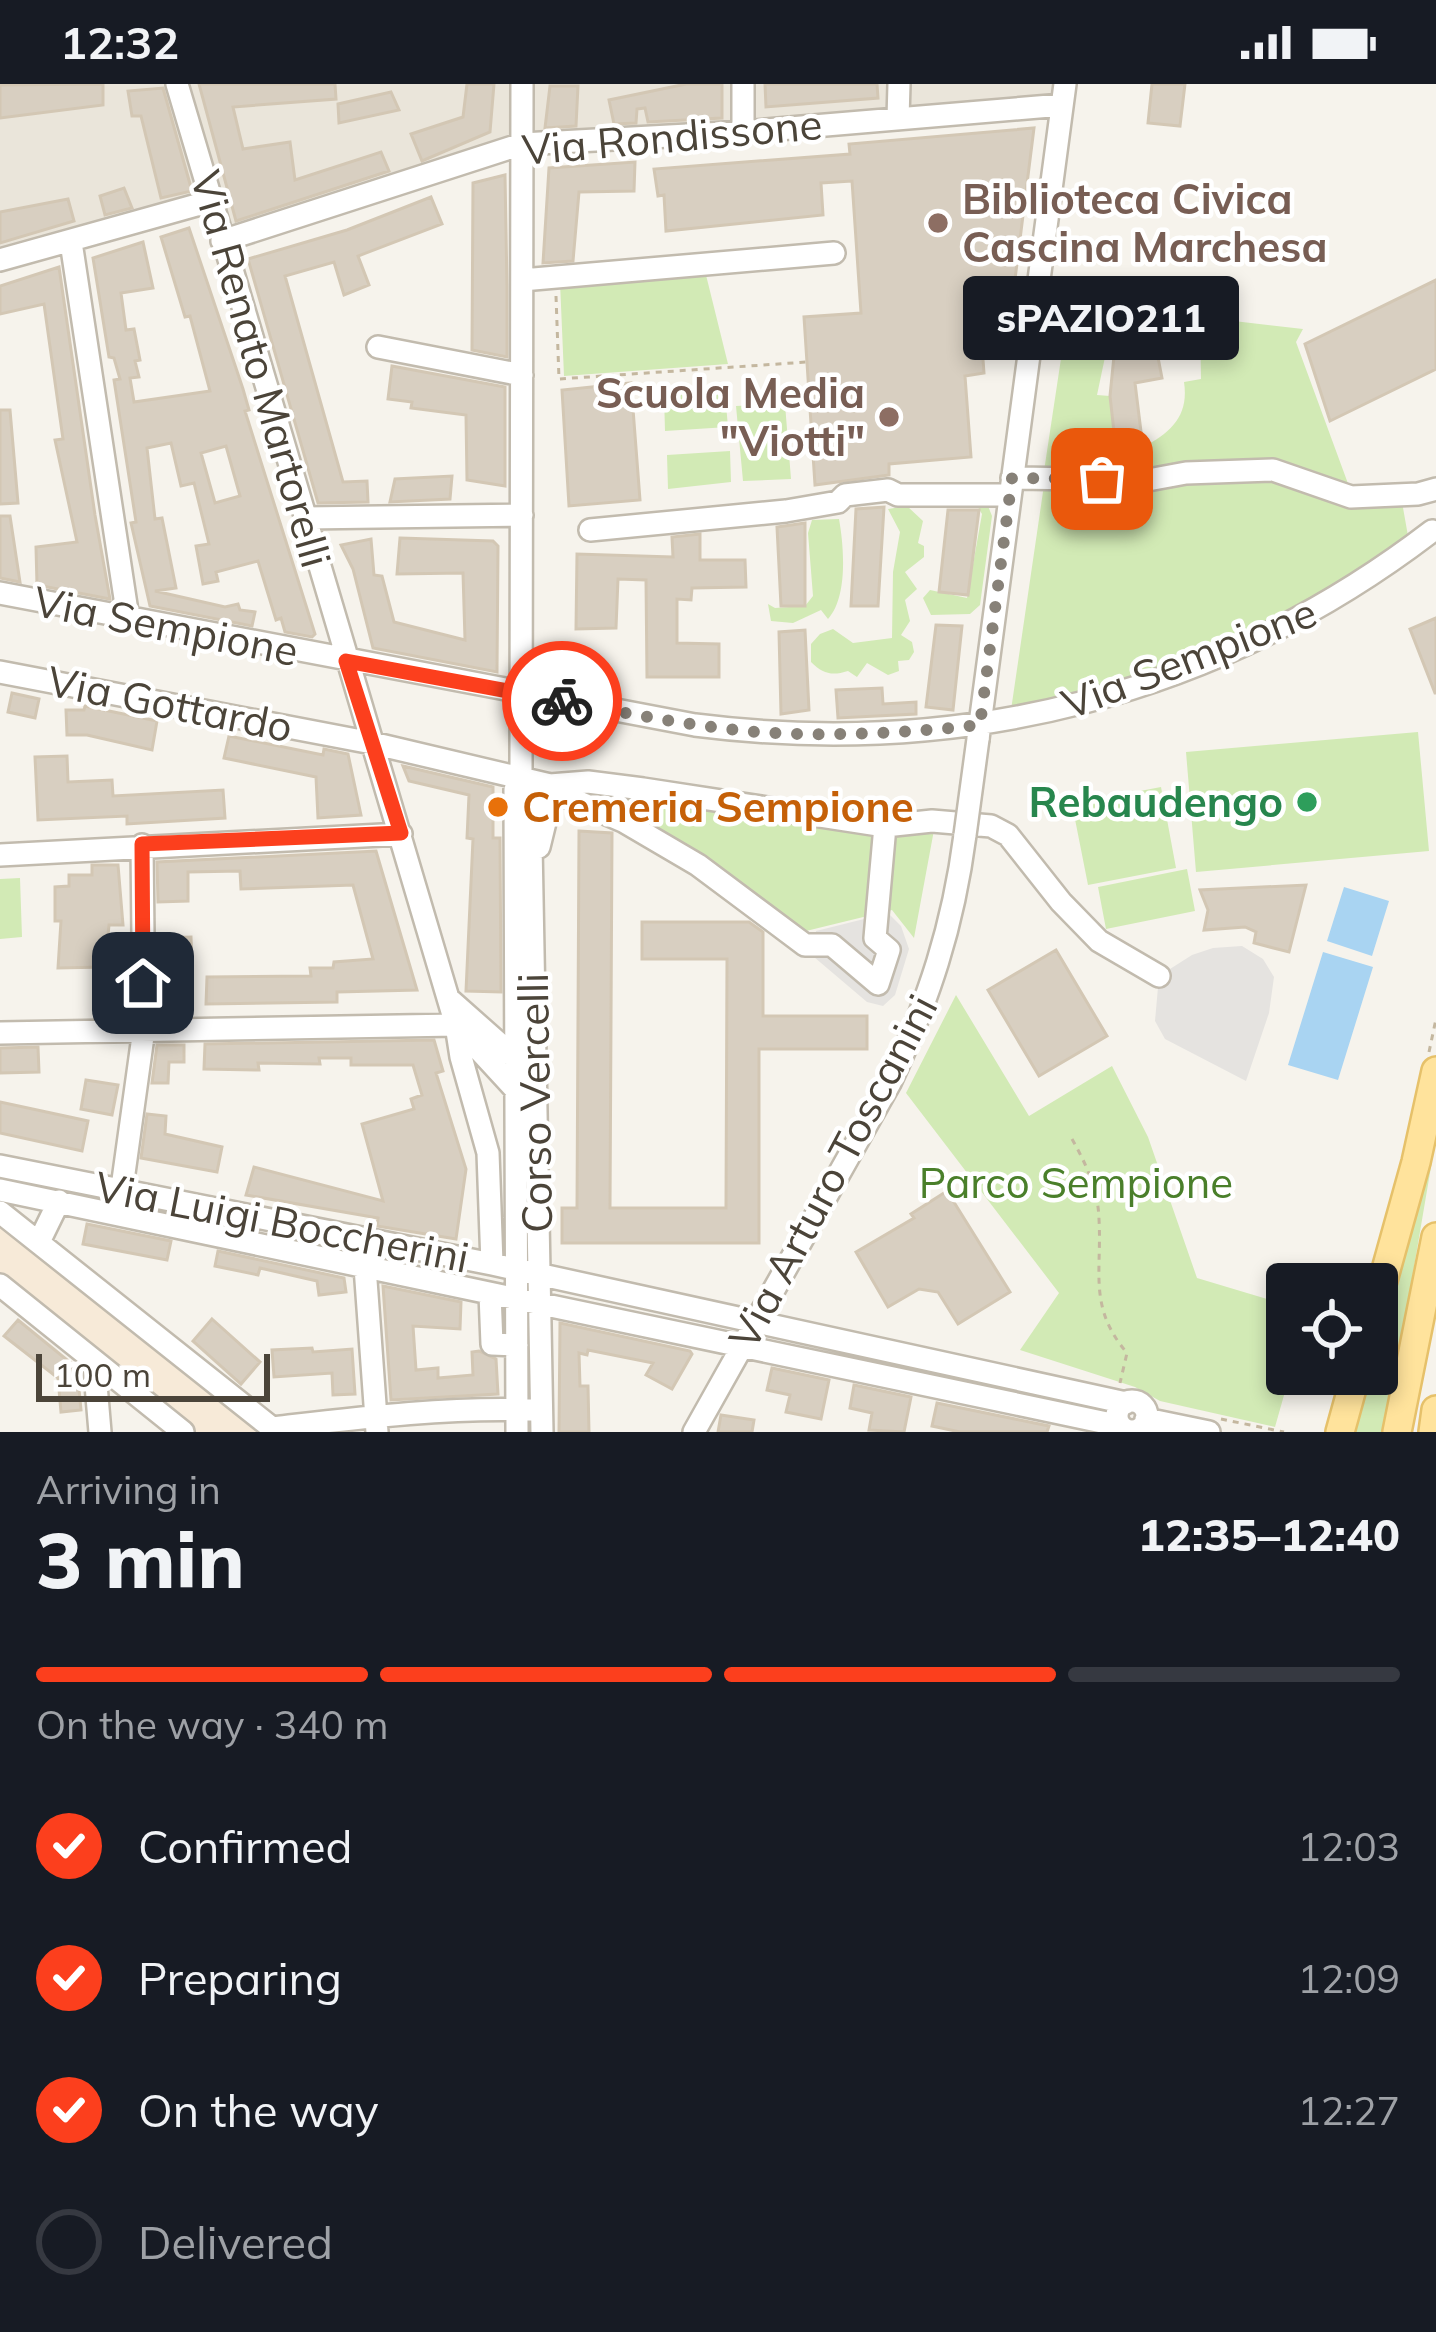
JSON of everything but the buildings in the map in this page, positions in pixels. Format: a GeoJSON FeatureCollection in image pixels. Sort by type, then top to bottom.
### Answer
{"type":"FeatureCollection","features":[{"type":"Feature","properties":{"kind":"main road"},"geometry":{"type":"LineString","coordinates":[[1388,1263],[1431,1118],[1436,1071]]}},
{"type":"Feature","properties":{"kind":"main road"},"geometry":{"type":"LineString","coordinates":[[1397,1432],[1436,1237]]}},
{"type":"Feature","properties":{"kind":"main road"},"geometry":{"type":"LineString","coordinates":[[1340,1432],[1350,1395]]}},
{"type":"Feature","properties":{"kind":"main road"},"geometry":{"type":"LineString","coordinates":[[1432,1432],[1436,1411]]}},
{"type":"Feature","properties":{"kind":"street","name":"Via Renato Martorelli"},"geometry":{"type":"LineString","coordinates":[[177,84],[401,833],[473,1099]]}},
{"type":"Feature","properties":{"kind":"street","name":"Corso Vercelli"},"geometry":{"type":"LineString","coordinates":[[517,1421],[517,1301],[527,1271],[515,790],[521,776],[522,84]]}},
{"type":"Feature","properties":{"kind":"street"},"geometry":{"type":"LineString","coordinates":[[743,84],[743,132]]}},
{"type":"Feature","properties":{"kind":"street"},"geometry":{"type":"LineString","coordinates":[[898,119],[899,84]]}},
{"type":"Feature","properties":{"kind":"street","name":"Via Rondissone"},"geometry":{"type":"LineString","coordinates":[[223,242],[522,144],[898,119],[1064,94]]}},
{"type":"Feature","properties":{"kind":"street","name":"Via Arturo Toscanini"},"geometry":{"type":"LineString","coordinates":[[694,1432],[890,1083],[950,928],[1064,94]]}},
{"type":"Feature","properties":{"kind":"street"},"geometry":{"type":"LineString","coordinates":[[0,260],[211,201]]}},
{"type":"Feature","properties":{"kind":"street"},"geometry":{"type":"LineString","coordinates":[[71,242],[128,618]]}},
{"type":"Feature","properties":{"kind":"street"},"geometry":{"type":"LineString","coordinates":[[522,280],[834,253]]}},
{"type":"Feature","properties":{"kind":"street"},"geometry":{"type":"LineString","coordinates":[[378,347],[522,375]]}},
{"type":"Feature","properties":{"kind":"street"},"geometry":{"type":"LineString","coordinates":[[590,530],[786,512],[838,502],[845,495],[888,490],[898,495],[1148,480],[1186,473],[1253,470],[1302,478],[1351,497],[1436,489]]}},
{"type":"Feature","properties":{"kind":"street"},"geometry":{"type":"LineString","coordinates":[[304,518],[522,515]]}},
{"type":"Feature","properties":{"kind":"street","name":"Via Sempione"},"geometry":{"type":"LineString","coordinates":[[0,593],[519,694],[757,732],[979,732],[1095,700],[1273,632],[1351,591],[1432,531]]}},
{"type":"Feature","properties":{"kind":"street","name":"Via Gottardo"},"geometry":{"type":"LineString","coordinates":[[0,672],[521,776],[641,832],[698,865],[805,945],[832,945],[878,984],[889,950],[875,938],[885,826]]}},
{"type":"Feature","properties":{"kind":"street","name":"Corso Vercelli"},"geometry":{"type":"LineString","coordinates":[[521,776],[530,791],[531,868],[525,1064],[514,1088],[527,1271],[541,1306],[543,1421]]}},
{"type":"Feature","properties":{"kind":"street","name":"Via Gottardo"},"geometry":{"type":"LineString","coordinates":[[555,790],[588,782],[885,826],[932,821],[1001,829],[1060,902],[1099,941],[1159,976]]}},
{"type":"Feature","properties":{"kind":"street"},"geometry":{"type":"LineString","coordinates":[[641,832],[643,789]]}},
{"type":"Feature","properties":{"kind":"street"},"geometry":{"type":"LineString","coordinates":[[531,868],[555,790]]}},
{"type":"Feature","properties":{"kind":"street"},"geometry":{"type":"LineString","coordinates":[[0,855],[401,833]]}},
{"type":"Feature","properties":{"kind":"street"},"geometry":{"type":"LineString","coordinates":[[118,1214],[144,1029],[142,844]]}},
{"type":"Feature","properties":{"kind":"street"},"geometry":{"type":"LineString","coordinates":[[449,999],[525,1064]]}},
{"type":"Feature","properties":{"kind":"street","name":"Via Renato Martorelli"},"geometry":{"type":"LineString","coordinates":[[456,1025],[514,1088]]}},
{"type":"Feature","properties":{"kind":"street"},"geometry":{"type":"LineString","coordinates":[[0,1033],[456,1025]]}},
{"type":"Feature","properties":{"kind":"street","name":"Corso Vercelli"},"geometry":{"type":"LineString","coordinates":[[473,1099],[489,1159],[492,1264]]}},
{"type":"Feature","properties":{"kind":"street","name":"Via Luigi Boccherini"},"geometry":{"type":"LineString","coordinates":[[0,1166],[1123,1393]]}},
{"type":"Feature","properties":{"kind":"street","name":"Via Luigi Boccherini"},"geometry":{"type":"LineString","coordinates":[[0,1190],[1121,1426]]}},
{"type":"Feature","properties":{"kind":"street"},"geometry":{"type":"LineString","coordinates":[[39,1243],[59,1202]]}},
{"type":"Feature","properties":{"kind":"street"},"geometry":{"type":"LineString","coordinates":[[0,1212],[275,1430],[543,1421]]}},
{"type":"Feature","properties":{"kind":"street"},"geometry":{"type":"LineString","coordinates":[[364,1237],[376,1424]]}},
{"type":"Feature","properties":{"kind":"street"},"geometry":{"type":"LineString","coordinates":[[0,1285],[183,1432]]}},
{"type":"Feature","properties":{"kind":"street"},"geometry":{"type":"LineString","coordinates":[[490,1294],[492,1344],[517,1345]]}},
{"type":"Feature","properties":{"kind":"street"},"geometry":{"type":"LineString","coordinates":[[94,1361],[100,1432]]}},
{"type":"Feature","properties":{"kind":"street"},"geometry":{"type":"LineString","coordinates":[[1123,1393],[1143,1406],[1146,1419],[1138,1429],[1121,1426],[1118,1415],[1123,1393]]}},
{"type":"Feature","properties":{"kind":"street"},"geometry":{"type":"LineString","coordinates":[[1146,1419],[1209,1432]]}},
{"type":"Feature","properties":{"kind":"path"},"geometry":{"type":"LineString","coordinates":[[556,276],[560,380],[807,362]]}},
{"type":"Feature","properties":{"kind":"path"},"geometry":{"type":"LineString","coordinates":[[1072,1138],[1095,1190],[1100,1221],[1096,1259],[1106,1328],[1127,1353],[1123,1393]]}},
{"type":"Feature","properties":{"kind":"shaded area"},"geometry":{"type":"Polygon","coordinates":[[[0,84],[1065,84],[1062,105],[522,144],[222,241],[211,202],[0,258],[0,84]]]}},
{"type":"Feature","properties":{"kind":"shaded area"},"geometry":{"type":"Polygon","coordinates":[[[888,913],[901,926],[909,949],[895,995],[883,1006],[867,1002],[814,957],[816,931],[888,913]]]}},
{"type":"Feature","properties":{"kind":"shaded area"},"geometry":{"type":"Polygon","coordinates":[[[1242,946],[1263,959],[1274,977],[1269,1013],[1246,1081],[1165,1039],[1155,1021],[1159,976],[1192,955],[1242,946]]]}},
{"type":"Feature","properties":{"kind":"shaded area"},"geometry":{"type":"Polygon","coordinates":[[[0,1225],[260,1432],[194,1432],[0,1273],[0,1225]]]}},
{"type":"Feature","properties":{"kind":"green space"},"geometry":{"type":"Polygon","coordinates":[[[706,275],[728,364],[564,376],[560,282],[706,275]]]}},
{"type":"Feature","properties":{"kind":"green space"},"geometry":{"type":"Polygon","coordinates":[[[1200,317],[1303,329],[1296,342],[1350,489],[1299,471],[1044,471],[1067,319],[1112,324],[1097,395],[1110,396],[1118,459],[1144,456],[1143,447],[1170,429],[1181,413],[1184,382],[1201,379],[1200,317]]]}},
{"type":"Feature","properties":{"kind":"green space"},"geometry":{"type":"Polygon","coordinates":[[[725,393],[728,427],[665,431],[664,395],[725,393]]]}},
{"type":"Feature","properties":{"kind":"green space"},"geometry":{"type":"Polygon","coordinates":[[[785,404],[791,479],[743,481],[736,406],[785,404]]]}},
{"type":"Feature","properties":{"kind":"green space"},"geometry":{"type":"Polygon","coordinates":[[[730,451],[731,482],[668,489],[667,455],[730,451]]]}},
{"type":"Feature","properties":{"kind":"green space"},"geometry":{"type":"Polygon","coordinates":[[[1253,475],[1402,502],[1408,536],[1324,598],[1203,652],[1064,701],[1011,710],[1044,485],[1253,475]]]}},
{"type":"Feature","properties":{"kind":"green space"},"geometry":{"type":"Polygon","coordinates":[[[986,501],[992,516],[980,605],[970,614],[931,615],[923,598],[930,590],[967,598],[982,514],[976,504],[986,501]]]}},
{"type":"Feature","properties":{"kind":"green space"},"geometry":{"type":"Polygon","coordinates":[[[907,506],[923,521],[918,543],[924,546],[924,557],[905,572],[917,589],[905,600],[910,621],[901,635],[912,642],[914,652],[909,660],[898,661],[899,671],[888,675],[867,663],[857,677],[848,671],[824,671],[811,662],[811,644],[820,634],[833,629],[853,643],[892,638],[893,572],[900,532],[888,509],[907,506]]]}},
{"type":"Feature","properties":{"kind":"green space"},"geometry":{"type":"Polygon","coordinates":[[[839,519],[843,571],[839,598],[828,619],[821,610],[793,623],[771,621],[768,604],[775,608],[805,606],[813,596],[808,533],[812,520],[839,519]]]}},
{"type":"Feature","properties":{"kind":"green space","name":"Rebaudengo"},"geometry":{"type":"Polygon","coordinates":[[[1418,732],[1429,851],[1196,872],[1186,752],[1418,732]]]}},
{"type":"Feature","properties":{"kind":"green space"},"geometry":{"type":"Polygon","coordinates":[[[1161,787],[1176,868],[1088,885],[1072,804],[1161,787]]]}},
{"type":"Feature","properties":{"kind":"green space"},"geometry":{"type":"Polygon","coordinates":[[[590,793],[934,830],[914,938],[892,910],[806,931],[590,793]]]}},
{"type":"Feature","properties":{"kind":"green space"},"geometry":{"type":"Polygon","coordinates":[[[1187,869],[1195,911],[1106,929],[1098,887],[1187,869]]]}},
{"type":"Feature","properties":{"kind":"green space"},"geometry":{"type":"Polygon","coordinates":[[[20,878],[22,937],[0,939],[0,879],[20,878]]]}},
{"type":"Feature","properties":{"kind":"green space","name":"Parco Sempione"},"geometry":{"type":"Polygon","coordinates":[[[956,995],[1029,1116],[1112,1066],[1148,1137],[1197,1278],[1266,1299],[1266,1395],[1284,1395],[1275,1427],[1160,1401],[1135,1387],[1020,1350],[1059,1293],[906,1093],[956,995]]]}},
{"type":"Feature","properties":{"kind":"green space"},"geometry":{"type":"Polygon","coordinates":[[[1432,1161],[1398,1361],[1398,1274],[1432,1161]]]}},
{"type":"Feature","properties":{"kind":"green space"},"geometry":{"type":"Polygon","coordinates":[[[1362,1395],[1392,1395],[1386,1432],[1351,1432],[1362,1395]]]}},
{"type":"Feature","properties":{"kind":"water"},"geometry":{"type":"Polygon","coordinates":[[[1344,887],[1389,901],[1372,956],[1327,941],[1344,887]]]}},
{"type":"Feature","properties":{"kind":"water"},"geometry":{"type":"Polygon","coordinates":[[[1323,952],[1373,967],[1338,1080],[1288,1065],[1323,952]]]}},
{"type":"Feature","properties":{"kind":"way so far"},"geometry":{"type":"LineString","coordinates":[[562,701],[695,725],[781,733],[980,725],[1012,478],[1102,479]]}},
{"type":"Feature","properties":{"kind":"place","name":"Biblioteca Civica Cascina Marchesa"},"geometry":{"type":"Point","coordinates":[938,223]}},
{"type":"Feature","properties":{"kind":"place","name":"Scuola Media \"Viotti\""},"geometry":{"type":"Point","coordinates":[889,417]}},
{"type":"Feature","properties":{"kind":"place","name":"sPAZIO211"},"geometry":{"type":"Point","coordinates":[1102,479]}},
{"type":"Feature","properties":{"kind":"place","name":"Rebaudengo"},"geometry":{"type":"Point","coordinates":[1307,802]}},
{"type":"Feature","properties":{"kind":"place","name":"Cremeria Sempione"},"geometry":{"type":"Point","coordinates":[498,807]}},
{"type":"Feature","properties":{"kind":"route"},"geometry":{"type":"LineString","coordinates":[[143,983],[142,844],[401,833],[346,661],[562,701]]}}]}
